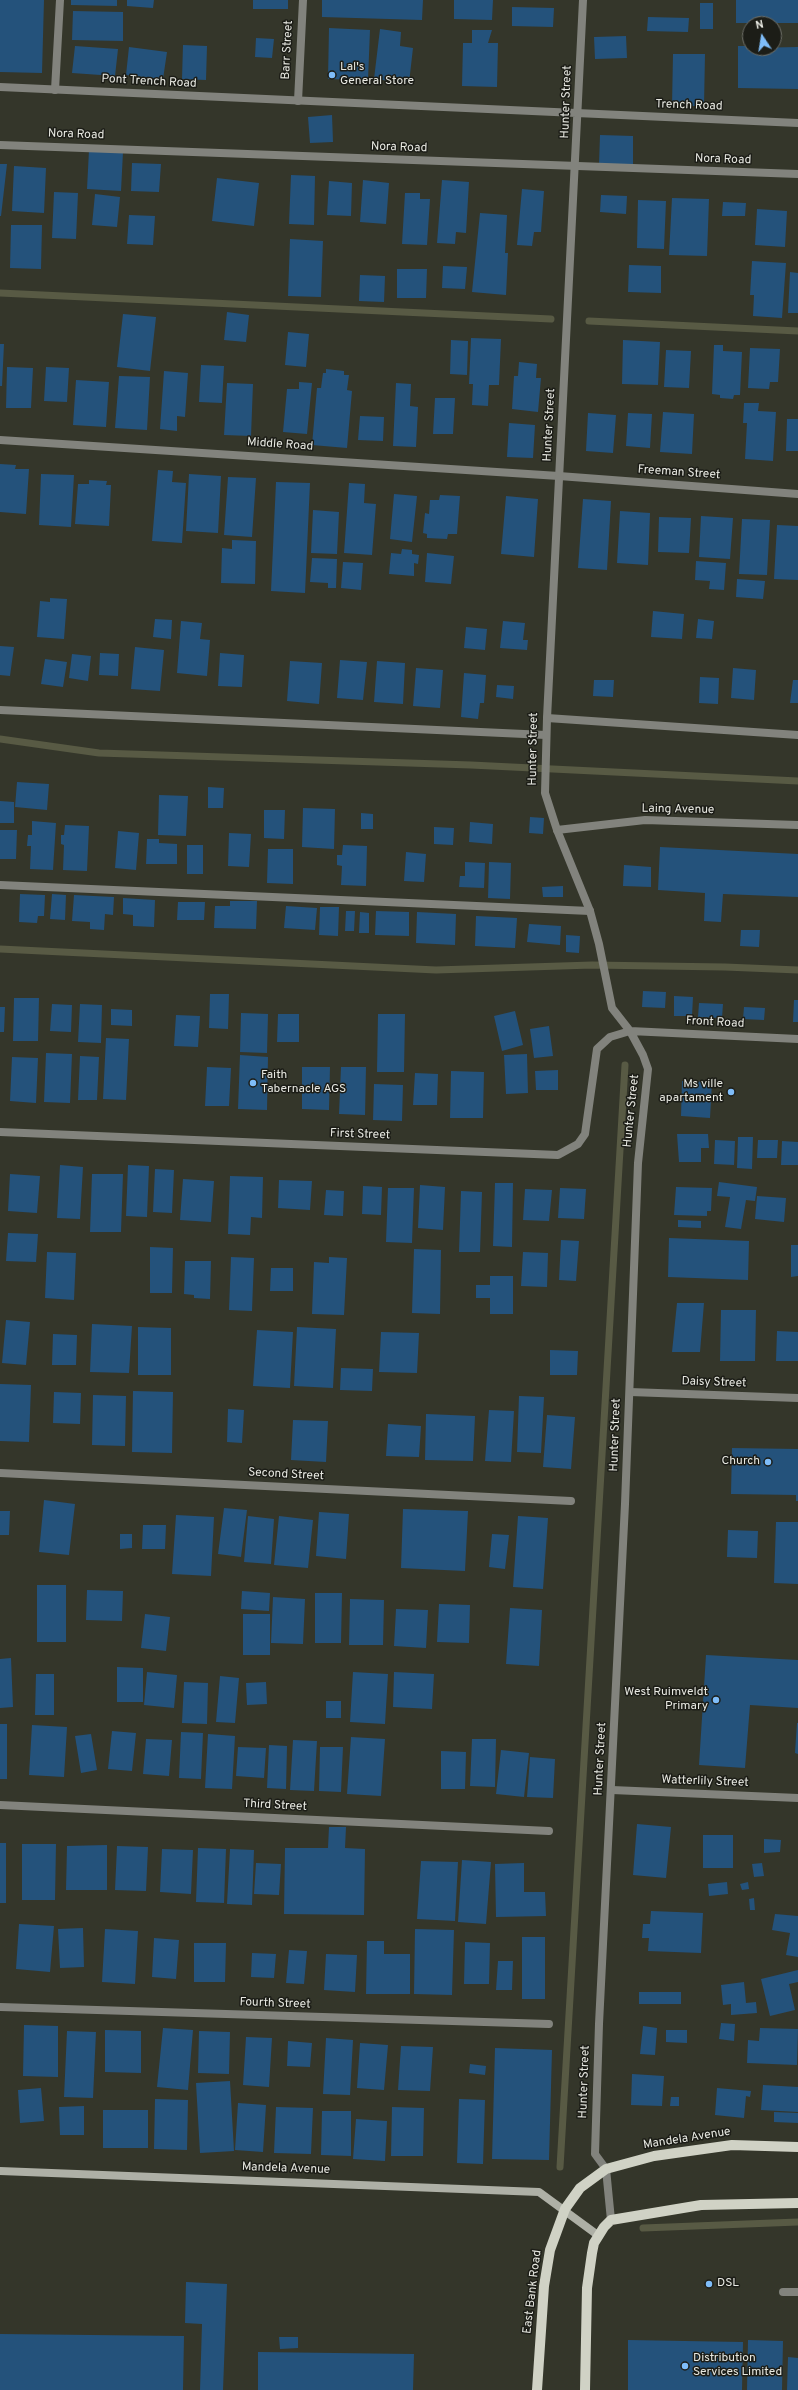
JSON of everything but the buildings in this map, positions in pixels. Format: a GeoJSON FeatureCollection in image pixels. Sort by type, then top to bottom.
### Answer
{"type":"FeatureCollection","features":[{"type":"Feature","properties":{"kind":"main road","name":"Mandela Avenue"},"geometry":{"type":"LineString","coordinates":[[606,2169],[654,2156],[732,2145],[798,2147]]}},
{"type":"Feature","properties":{"kind":"main road","name":"East Bank Road"},"geometry":{"type":"LineString","coordinates":[[537,2390],[544,2286],[550,2250],[565,2209],[580,2188],[606,2169]]}},
{"type":"Feature","properties":{"kind":"main road","name":"Mandela Avenue"},"geometry":{"type":"LineString","coordinates":[[0,2171],[538,2192],[565,2209],[599,2236]]}},
{"type":"Feature","properties":{"kind":"main road"},"geometry":{"type":"LineString","coordinates":[[585,2390],[587,2288],[592,2253],[594,2243],[604,2227],[611,2220],[701,2205],[798,2203]]}},
{"type":"Feature","properties":{"kind":"street"},"geometry":{"type":"LineString","coordinates":[[56,90],[60,0]]}},
{"type":"Feature","properties":{"kind":"street","name":"Barr Street"},"geometry":{"type":"LineString","coordinates":[[298,101],[303,0]]}},
{"type":"Feature","properties":{"kind":"street","name":"Hunter Street"},"geometry":{"type":"LineString","coordinates":[[583,0],[579,114],[546,735],[545,793],[557,830],[590,911],[599,944],[608,995],[612,1008],[630,1032],[648,1069],[638,1163],[630,1392],[612,1790],[599,2024],[595,2154],[606,2169]]}},
{"type":"Feature","properties":{"kind":"street","name":"Pont Trench Road"},"geometry":{"type":"LineString","coordinates":[[0,87],[579,114]]}},
{"type":"Feature","properties":{"kind":"street","name":"Trench Road"},"geometry":{"type":"LineString","coordinates":[[579,114],[798,123]]}},
{"type":"Feature","properties":{"kind":"street","name":"Nora Road"},"geometry":{"type":"LineString","coordinates":[[0,144],[576,167],[798,174]]}},
{"type":"Feature","properties":{"kind":"street","name":"Middle Road"},"geometry":{"type":"LineString","coordinates":[[0,440],[559,476]]}},
{"type":"Feature","properties":{"kind":"street","name":"Freeman Street"},"geometry":{"type":"LineString","coordinates":[[559,476],[798,494]]}},
{"type":"Feature","properties":{"kind":"street"},"geometry":{"type":"LineString","coordinates":[[0,710],[546,735]]}},
{"type":"Feature","properties":{"kind":"street"},"geometry":{"type":"LineString","coordinates":[[547,718],[798,734]]}},
{"type":"Feature","properties":{"kind":"street","name":"Laing Avenue"},"geometry":{"type":"LineString","coordinates":[[557,830],[645,820],[798,825]]}},
{"type":"Feature","properties":{"kind":"street"},"geometry":{"type":"LineString","coordinates":[[0,885],[590,911]]}},
{"type":"Feature","properties":{"kind":"street","name":"Front Road"},"geometry":{"type":"LineString","coordinates":[[630,1032],[798,1039]]}},
{"type":"Feature","properties":{"kind":"street","name":"First Street"},"geometry":{"type":"LineString","coordinates":[[0,1132],[558,1155],[578,1144],[585,1134],[597,1049],[610,1036],[630,1032]]}},
{"type":"Feature","properties":{"kind":"street","name":"Daisy Street"},"geometry":{"type":"LineString","coordinates":[[630,1392],[798,1398]]}},
{"type":"Feature","properties":{"kind":"street","name":"Second Street"},"geometry":{"type":"LineString","coordinates":[[0,1474],[571,1501]]}},
{"type":"Feature","properties":{"kind":"street","name":"Watterlily Street"},"geometry":{"type":"LineString","coordinates":[[612,1790],[798,1798]]}},
{"type":"Feature","properties":{"kind":"street","name":"Third Street"},"geometry":{"type":"LineString","coordinates":[[0,1805],[549,1831]]}},
{"type":"Feature","properties":{"kind":"street","name":"Fourth Street"},"geometry":{"type":"LineString","coordinates":[[0,2008],[549,2024]]}},
{"type":"Feature","properties":{"kind":"street"},"geometry":{"type":"LineString","coordinates":[[606,2169],[611,2220]]}},
{"type":"Feature","properties":{"kind":"street"},"geometry":{"type":"LineString","coordinates":[[783,2292],[798,2292]]}},
{"type":"Feature","properties":{"kind":"waterway"},"geometry":{"type":"LineString","coordinates":[[0,293],[551,319]]}},
{"type":"Feature","properties":{"kind":"waterway"},"geometry":{"type":"LineString","coordinates":[[589,321],[798,331]]}},
{"type":"Feature","properties":{"kind":"waterway"},"geometry":{"type":"LineString","coordinates":[[0,739],[99,753],[471,765],[798,781]]}},
{"type":"Feature","properties":{"kind":"waterway"},"geometry":{"type":"LineString","coordinates":[[0,949],[436,970],[592,965],[725,967],[798,970]]}},
{"type":"Feature","properties":{"kind":"waterway"},"geometry":{"type":"LineString","coordinates":[[560,2167],[625,1065]]}},
{"type":"Feature","properties":{"kind":"waterway"},"geometry":{"type":"LineString","coordinates":[[643,2228],[798,2222]]}},
{"type":"Feature","properties":{"kind":"place","name":"Lal's General Store"},"geometry":{"type":"Point","coordinates":[332,75]}},
{"type":"Feature","properties":{"kind":"place","name":"Faith Tabernacle AGS"},"geometry":{"type":"Point","coordinates":[253,1083]}},
{"type":"Feature","properties":{"kind":"place","name":"Ms ville apartament"},"geometry":{"type":"Point","coordinates":[731,1092]}},
{"type":"Feature","properties":{"kind":"place","name":"Church"},"geometry":{"type":"Point","coordinates":[768,1462]}},
{"type":"Feature","properties":{"kind":"place","name":"West Ruimveldt Primary"},"geometry":{"type":"Point","coordinates":[716,1700]}},
{"type":"Feature","properties":{"kind":"place","name":"DSL"},"geometry":{"type":"Point","coordinates":[709,2284]}},
{"type":"Feature","properties":{"kind":"place","name":"Distribution Services Limited"},"geometry":{"type":"Point","coordinates":[685,2366]}}]}
